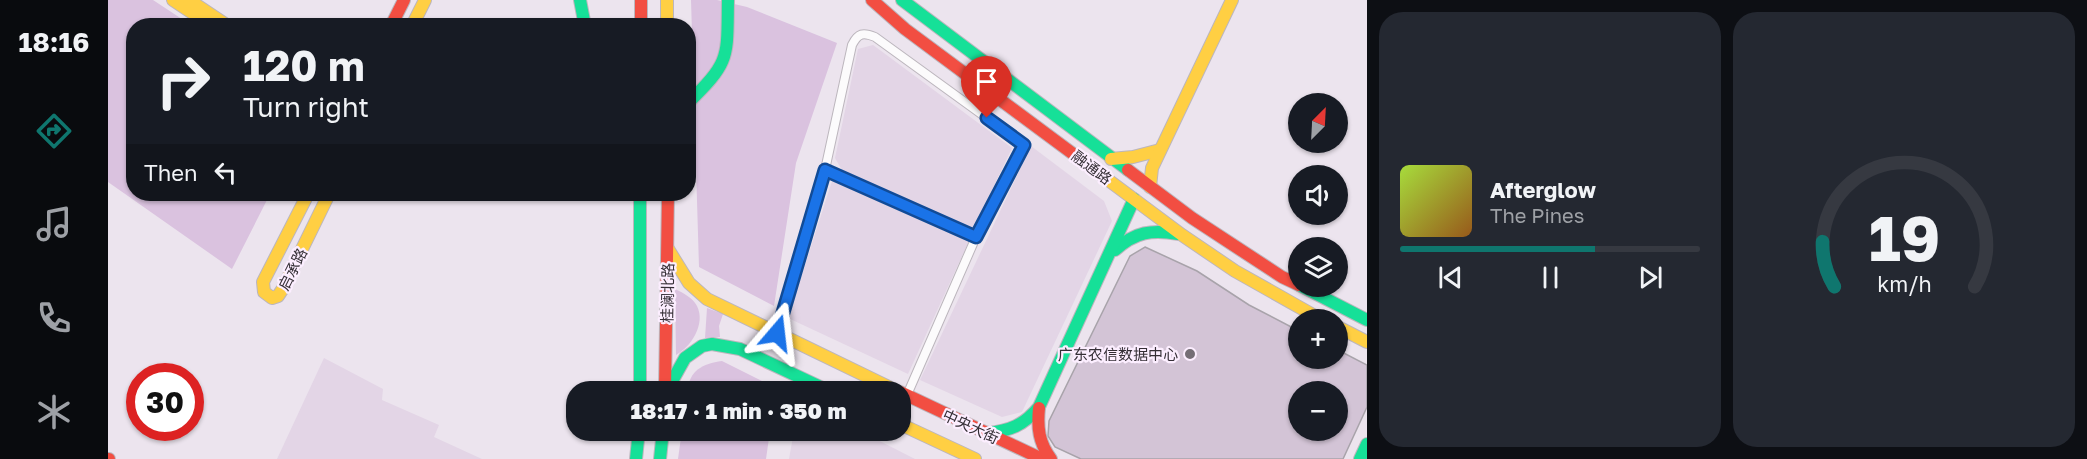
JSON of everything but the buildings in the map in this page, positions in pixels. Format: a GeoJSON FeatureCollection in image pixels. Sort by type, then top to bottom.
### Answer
{"type":"FeatureCollection","features":[{"type":"Feature","properties":{"kind":"main road"},"geometry":{"type":"LineString","coordinates":[[173,0],[200,18]]}},
{"type":"Feature","properties":{"kind":"main road"},"geometry":{"type":"LineString","coordinates":[[189,0],[216,18]]}},
{"type":"Feature","properties":{"kind":"main road"},"geometry":{"type":"LineString","coordinates":[[395,18],[404,0]]}},
{"type":"Feature","properties":{"kind":"main road"},"geometry":{"type":"LineString","coordinates":[[416,18],[424,0]]}},
{"type":"Feature","properties":{"kind":"main road"},"geometry":{"type":"LineString","coordinates":[[580,0],[583,18]]}},
{"type":"Feature","properties":{"kind":"main road"},"geometry":{"type":"LineString","coordinates":[[641,0],[641,18]]}},
{"type":"Feature","properties":{"kind":"main road"},"geometry":{"type":"LineString","coordinates":[[667,0],[667,18]]}},
{"type":"Feature","properties":{"kind":"main road"},"geometry":{"type":"LineString","coordinates":[[696,95],[711,80],[723,62],[728,46],[728,0]]}},
{"type":"Feature","properties":{"kind":"main road","name":"融通路"},"geometry":{"type":"LineString","coordinates":[[872,0],[905,29],[1182,235],[1235,271],[1302,309]]}},
{"type":"Feature","properties":{"kind":"main road","name":"融通路"},"geometry":{"type":"LineString","coordinates":[[902,0],[1192,219],[1288,279]]}},
{"type":"Feature","properties":{"kind":"main road"},"geometry":{"type":"LineString","coordinates":[[1150,187],[1152,168],[1232,0]]}},
{"type":"Feature","properties":{"kind":"main road"},"geometry":{"type":"LineString","coordinates":[[1111,159],[1133,157],[1160,150]]}},
{"type":"Feature","properties":{"kind":"main road"},"geometry":{"type":"LineString","coordinates":[[987,433],[1020,426],[1030,419],[1039,407],[1134,199]]}},
{"type":"Feature","properties":{"kind":"main road","name":"启承路"},"geometry":{"type":"LineString","coordinates":[[304,201],[263,282],[262,290],[272,298],[278,296],[282,290],[326,201]]}},
{"type":"Feature","properties":{"kind":"main road","name":"桂澜北路"},"geometry":{"type":"LineString","coordinates":[[640,201],[640,381]]}},
{"type":"Feature","properties":{"kind":"main road","name":"桂澜北路"},"geometry":{"type":"LineString","coordinates":[[666,381],[668,201]]}},
{"type":"Feature","properties":{"kind":"main road"},"geometry":{"type":"LineString","coordinates":[[1110,255],[1140,232],[1164,231],[1182,235]]}},
{"type":"Feature","properties":{"kind":"main road","name":"中央大街"},"geometry":{"type":"LineString","coordinates":[[668,249],[683,277],[697,293],[877,381]]}},
{"type":"Feature","properties":{"kind":"main road","name":"融通路"},"geometry":{"type":"LineString","coordinates":[[1322,297],[1367,320]]}},
{"type":"Feature","properties":{"kind":"main road"},"geometry":{"type":"LineString","coordinates":[[1348,332],[1367,342]]}},
{"type":"Feature","properties":{"kind":"main road"},"geometry":{"type":"LineString","coordinates":[[672,381],[686,355],[697,348],[711,344],[726,344],[740,349],[808,381]]}},
{"type":"Feature","properties":{"kind":"main road","name":"中央大街"},"geometry":{"type":"LineString","coordinates":[[911,397],[1042,459]]}},
{"type":"Feature","properties":{"kind":"main road"},"geometry":{"type":"LineString","coordinates":[[1039,407],[1037,429],[1040,441],[1051,459]]}},
{"type":"Feature","properties":{"kind":"main road","name":"中央大街"},"geometry":{"type":"LineString","coordinates":[[911,429],[975,459]]}},
{"type":"Feature","properties":{"kind":"main road"},"geometry":{"type":"LineString","coordinates":[[636,459],[638,441]]}},
{"type":"Feature","properties":{"kind":"main road"},"geometry":{"type":"LineString","coordinates":[[660,459],[662,441]]}},
{"type":"Feature","properties":{"kind":"main road"},"geometry":{"type":"LineString","coordinates":[[1359,459],[1367,444]]}},
{"type":"Feature","properties":{"kind":"street"},"geometry":{"type":"LineString","coordinates":[[777,333],[825,170],[852,45],[861,33],[867,34],[875,37],[1024,145],[976,237],[908,381]]}},
{"type":"Feature","properties":{"kind":"street"},"geometry":{"type":"LineString","coordinates":[[825,170],[976,237]]}},
{"type":"Feature","properties":{"kind":"shaded area"},"geometry":{"type":"Polygon","coordinates":[[[108,0],[153,0],[180,18],[126,18],[126,195],[108,182],[108,0]]]}},
{"type":"Feature","properties":{"kind":"shaded area"},"geometry":{"type":"Polygon","coordinates":[[[691,0],[717,0],[747,7],[837,43],[796,163],[774,306],[699,267],[696,18],[692,18],[691,0]]]}},
{"type":"Feature","properties":{"kind":"shaded area"},"geometry":{"type":"Polygon","coordinates":[[[873,45],[1012,148],[973,230],[842,170],[835,158],[858,49],[873,45]]]}},
{"type":"Feature","properties":{"kind":"shaded area"},"geometry":{"type":"Polygon","coordinates":[[[1031,146],[1104,201],[1112,221],[1022,412],[1002,417],[920,380],[1031,146]]]}},
{"type":"Feature","properties":{"kind":"shaded area"},"geometry":{"type":"Polygon","coordinates":[[[832,181],[969,241],[908,374],[788,318],[832,181]]]}},
{"type":"Feature","properties":{"kind":"shaded area"},"geometry":{"type":"Polygon","coordinates":[[[135,201],[266,201],[232,269],[135,201]]]}},
{"type":"Feature","properties":{"kind":"shaded area"},"geometry":{"type":"Polygon","coordinates":[[[675,289],[695,303],[700,320],[692,341],[676,355],[675,289]]]}},
{"type":"Feature","properties":{"kind":"shaded area"},"geometry":{"type":"Polygon","coordinates":[[[707,308],[723,314],[719,326],[720,337],[705,338],[707,308]]]}},
{"type":"Feature","properties":{"kind":"shaded area"},"geometry":{"type":"Polygon","coordinates":[[[324,358],[383,389],[382,400],[439,425],[434,437],[482,459],[277,459],[324,358]]]}},
{"type":"Feature","properties":{"kind":"shaded area"},"geometry":{"type":"Polygon","coordinates":[[[722,361],[762,381],[690,381],[698,369],[722,361]]]}},
{"type":"Feature","properties":{"kind":"shaded area"},"geometry":{"type":"Polygon","coordinates":[[[680,441],[769,441],[766,459],[678,459],[680,441]]]}},
{"type":"Feature","properties":{"kind":"shaded area"},"geometry":{"type":"Polygon","coordinates":[[[792,441],[880,441],[915,459],[789,459],[792,441]]]}},
{"type":"Feature","properties":{"kind":"traffic: fast"},"geometry":{"type":"LineString","coordinates":[[580,0],[583,18]]}},
{"type":"Feature","properties":{"kind":"traffic: fast"},"geometry":{"type":"LineString","coordinates":[[696,95],[712,77],[724,58],[728,0]]}},
{"type":"Feature","properties":{"kind":"traffic: fast"},"geometry":{"type":"LineString","coordinates":[[902,0],[1128,170]]}},
{"type":"Feature","properties":{"kind":"traffic: fast"},"geometry":{"type":"LineString","coordinates":[[987,433],[1003,431],[1016,426],[1039,407],[1134,199]]}},
{"type":"Feature","properties":{"kind":"traffic: fast"},"geometry":{"type":"LineString","coordinates":[[640,201],[640,381]]}},
{"type":"Feature","properties":{"kind":"traffic: fast"},"geometry":{"type":"LineString","coordinates":[[1115,250],[1130,239],[1144,233],[1178,234]]}},
{"type":"Feature","properties":{"kind":"traffic: fast"},"geometry":{"type":"LineString","coordinates":[[1322,297],[1367,320]]}},
{"type":"Feature","properties":{"kind":"traffic: fast"},"geometry":{"type":"LineString","coordinates":[[672,381],[685,358],[702,346],[712,344],[740,349],[808,381]]}},
{"type":"Feature","properties":{"kind":"traffic: fast"},"geometry":{"type":"LineString","coordinates":[[636,459],[638,441]]}},
{"type":"Feature","properties":{"kind":"traffic: fast"},"geometry":{"type":"LineString","coordinates":[[660,459],[662,441]]}},
{"type":"Feature","properties":{"kind":"traffic: fast"},"geometry":{"type":"LineString","coordinates":[[1360,459],[1367,444]]}},
{"type":"Feature","properties":{"kind":"traffic: slow"},"geometry":{"type":"LineString","coordinates":[[173,0],[200,18]]}},
{"type":"Feature","properties":{"kind":"traffic: slow"},"geometry":{"type":"LineString","coordinates":[[189,0],[216,18]]}},
{"type":"Feature","properties":{"kind":"traffic: slow"},"geometry":{"type":"LineString","coordinates":[[416,18],[425,0]]}},
{"type":"Feature","properties":{"kind":"traffic: slow"},"geometry":{"type":"LineString","coordinates":[[667,0],[667,18]]}},
{"type":"Feature","properties":{"kind":"traffic: slow"},"geometry":{"type":"LineString","coordinates":[[1150,187],[1152,168],[1232,0]]}},
{"type":"Feature","properties":{"kind":"traffic: slow"},"geometry":{"type":"LineString","coordinates":[[1111,159],[1133,157],[1160,150]]}},
{"type":"Feature","properties":{"kind":"traffic: slow"},"geometry":{"type":"LineString","coordinates":[[1080,159],[1182,235],[1235,271],[1302,309]]}},
{"type":"Feature","properties":{"kind":"traffic: slow"},"geometry":{"type":"LineString","coordinates":[[304,201],[263,282],[264,292],[272,298],[278,296],[282,290],[326,201]]}},
{"type":"Feature","properties":{"kind":"traffic: slow"},"geometry":{"type":"LineString","coordinates":[[668,249],[689,283],[707,299],[876,381]]}},
{"type":"Feature","properties":{"kind":"traffic: slow"},"geometry":{"type":"LineString","coordinates":[[1348,332],[1367,342]]}},
{"type":"Feature","properties":{"kind":"traffic: slow"},"geometry":{"type":"LineString","coordinates":[[911,429],[975,459]]}},
{"type":"Feature","properties":{"kind":"traffic: jam"},"geometry":{"type":"LineString","coordinates":[[395,18],[404,0]]}},
{"type":"Feature","properties":{"kind":"traffic: jam"},"geometry":{"type":"LineString","coordinates":[[641,0],[641,18]]}},
{"type":"Feature","properties":{"kind":"traffic: jam"},"geometry":{"type":"LineString","coordinates":[[872,0],[905,29],[1080,159]]}},
{"type":"Feature","properties":{"kind":"traffic: jam"},"geometry":{"type":"LineString","coordinates":[[1128,170],[1192,218],[1288,280]]}},
{"type":"Feature","properties":{"kind":"traffic: jam"},"geometry":{"type":"LineString","coordinates":[[665,381],[668,201]]}},
{"type":"Feature","properties":{"kind":"traffic: jam"},"geometry":{"type":"LineString","coordinates":[[911,397],[1042,459]]}},
{"type":"Feature","properties":{"kind":"traffic: jam"},"geometry":{"type":"LineString","coordinates":[[1039,408],[1040,435],[1051,459]]}},
{"type":"Feature","properties":{"kind":"place","name":"广东农信数据中心"},"geometry":{"type":"Point","coordinates":[1190,354]}},
{"type":"Feature","properties":{"kind":"route"},"geometry":{"type":"LineString","coordinates":[[777,333],[825,170],[976,237],[1024,145],[987,118]]}}]}
